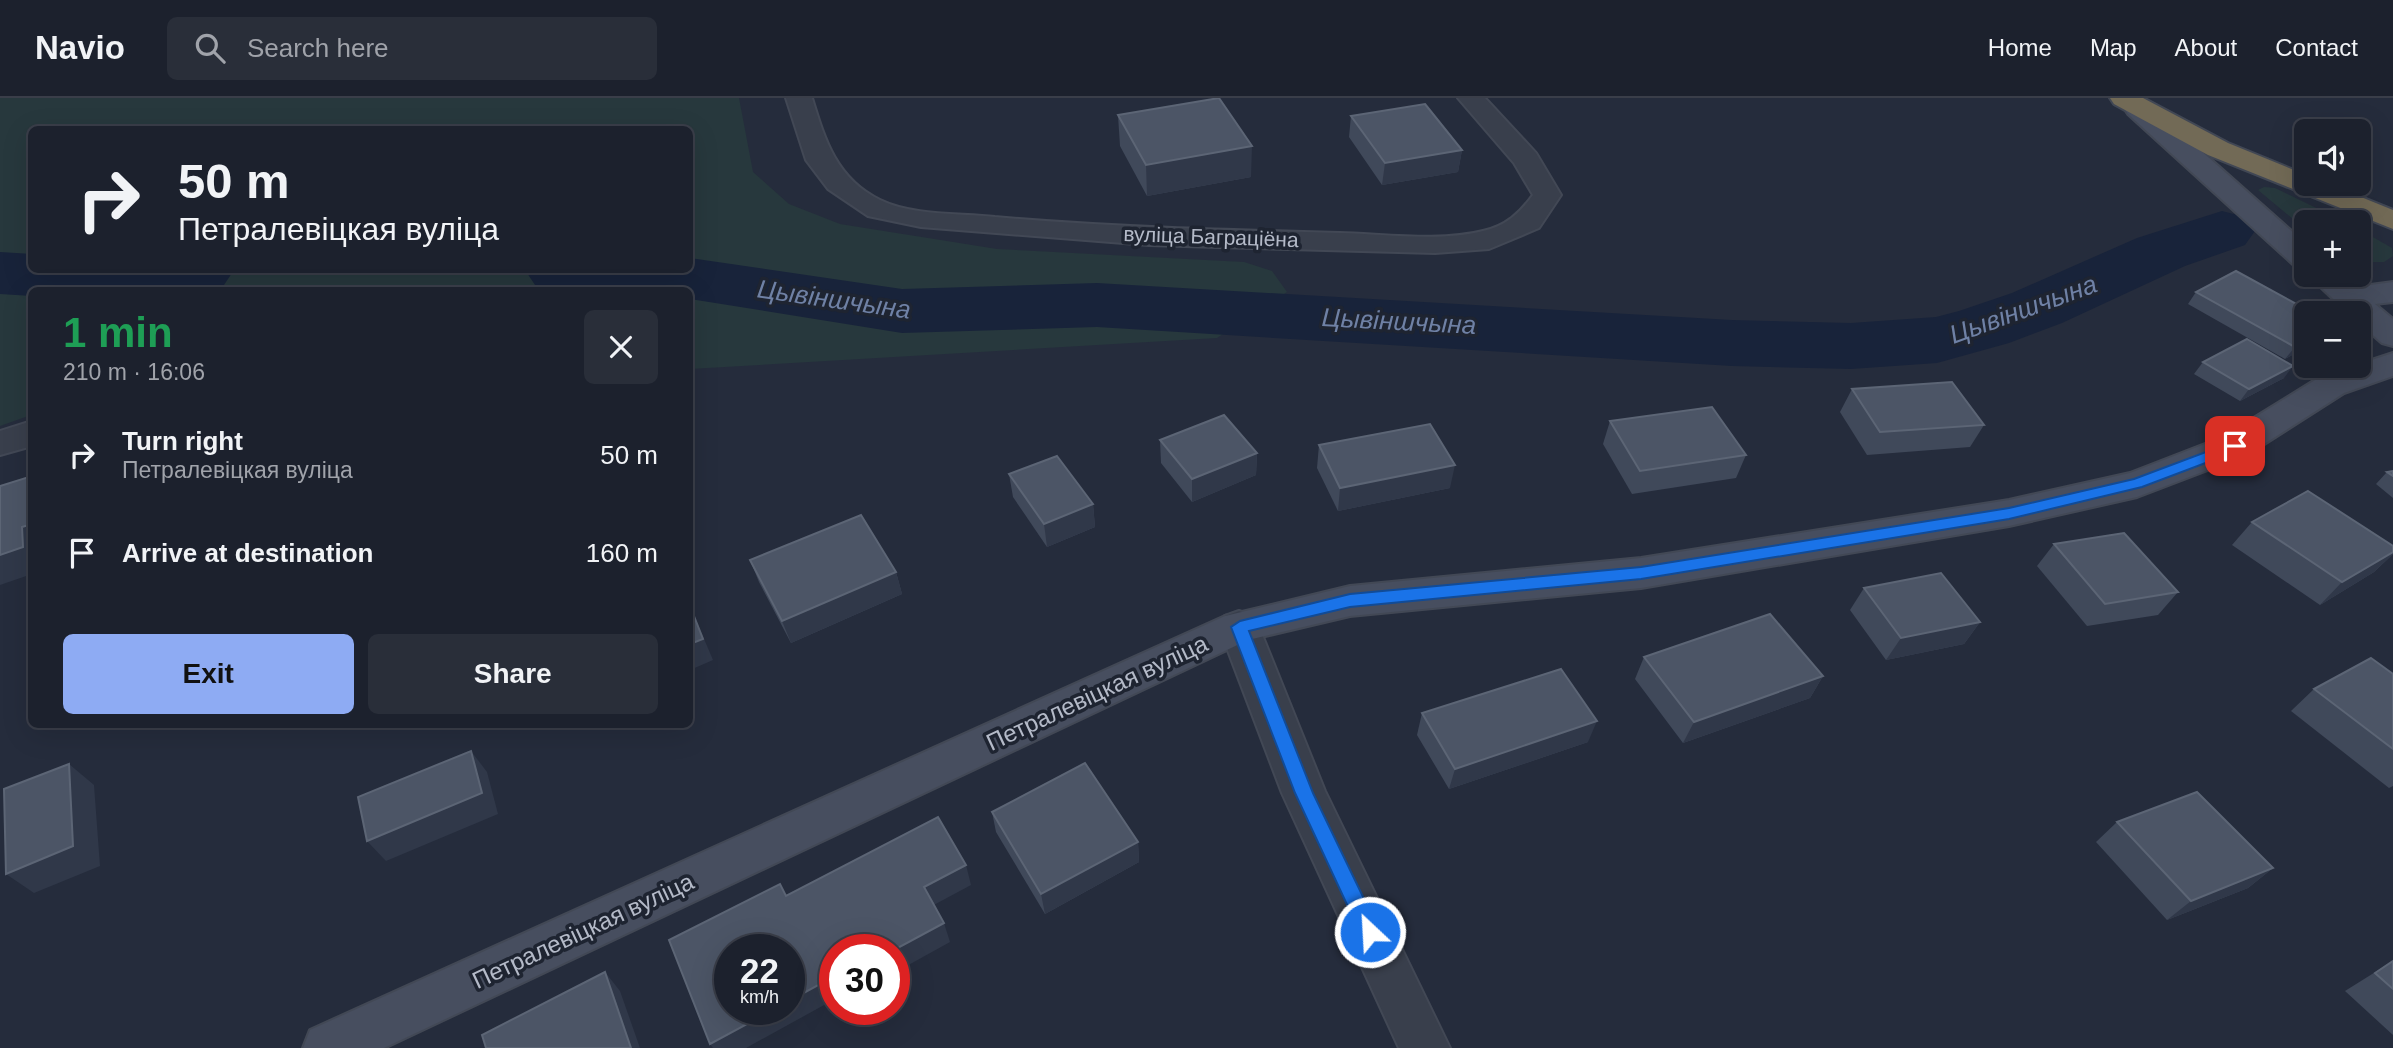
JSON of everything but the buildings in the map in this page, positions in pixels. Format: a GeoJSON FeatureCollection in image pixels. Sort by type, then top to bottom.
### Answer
{"type":"FeatureCollection","features":[{"type":"Feature","properties":{"kind":"highway"},"geometry":{"type":"LineString","coordinates":[[2130,103],[2273,174],[2393,220]]}},
{"type":"Feature","properties":{"kind":"street","name":"вуліца Баграціёна"},"geometry":{"type":"LineString","coordinates":[[799,98],[818,161],[839,186],[871,206],[927,219],[1073,231],[1435,244],[1489,240],[1529,222],[1547,195],[1526,159],[1471,98]]}},
{"type":"Feature","properties":{"kind":"street"},"geometry":{"type":"LineString","coordinates":[[2130,103],[2294,249]]}},
{"type":"Feature","properties":{"kind":"street"},"geometry":{"type":"LineString","coordinates":[[2337,287],[2393,336]]}},
{"type":"Feature","properties":{"kind":"street"},"geometry":{"type":"LineString","coordinates":[[2348,297],[2393,292]]}},
{"type":"Feature","properties":{"kind":"street","name":"Петралевіцкая вуліца"},"geometry":{"type":"LineString","coordinates":[[328,1048],[1240,627],[1350,601],[1641,573],[2009,513],[2137,484],[2235,446],[2332,385],[2393,364]]}},
{"type":"Feature","properties":{"kind":"street"},"geometry":{"type":"LineString","coordinates":[[0,443],[28,434]]}},
{"type":"Feature","properties":{"kind":"street"},"geometry":{"type":"LineString","coordinates":[[1240,627],[1304,793],[1425,1048]]}},
{"type":"Feature","properties":{"kind":"shaded area"},"geometry":{"type":"Polygon","coordinates":[[[0,98],[739,98],[753,172],[789,204],[840,224],[997,249],[1244,262],[1272,271],[1287,292],[1217,338],[693,369],[693,287],[28,287],[28,416],[0,426],[0,98]]]}},
{"type":"Feature","properties":{"kind":"shaded area"},"geometry":{"type":"Polygon","coordinates":[[[2264,187],[2275,188],[2320,210],[2294,210],[2294,220],[2258,190],[2264,187]]]}},
{"type":"Feature","properties":{"kind":"shaded area"},"geometry":{"type":"Polygon","coordinates":[[[2371,236],[2392,248],[2393,256],[2384,262],[2371,262],[2371,236]]]}},
{"type":"Feature","properties":{"kind":"waterway","name":"Цывіншчына"},"geometry":{"type":"LineString","coordinates":[[611,273],[680,277],[902,311],[1097,305],[1732,343],[1851,346],[1937,340],[1984,327],[2037,308],[2161,252],[2222,231]]}},
{"type":"Feature","properties":{"kind":"waterway","name":"Цывіншчына"},"geometry":{"type":"LineString","coordinates":[[0,273],[69,277],[108,283],[179,273]]}},
{"type":"Feature","properties":{"kind":"route"},"geometry":{"type":"LineString","coordinates":[[1370,932],[1304,793],[1240,627],[1350,601],[1641,573],[2009,513],[2137,484],[2235,446]]}}]}
